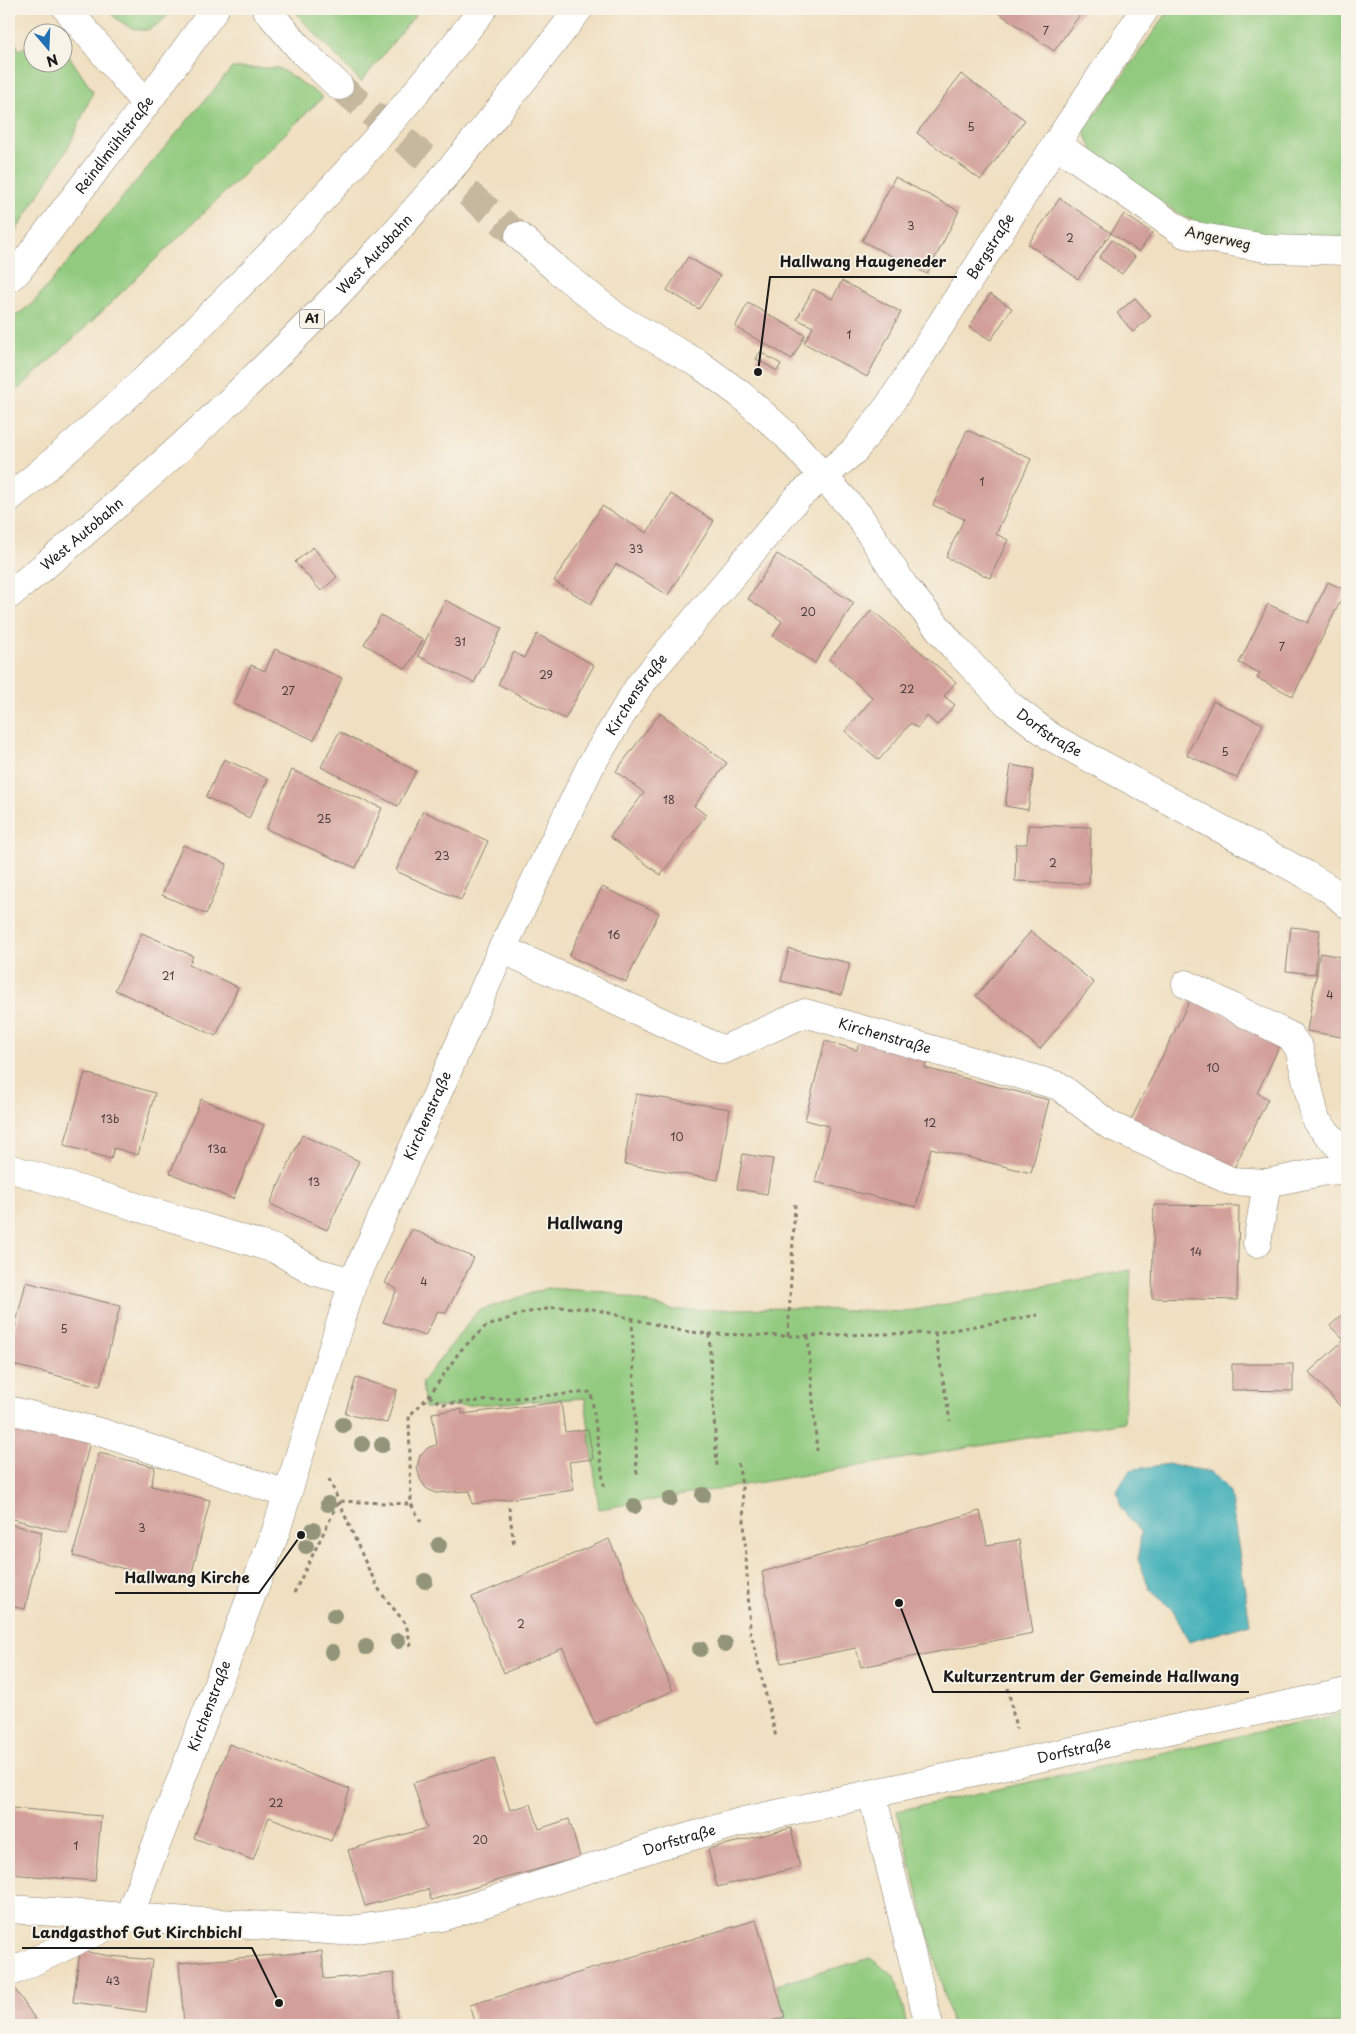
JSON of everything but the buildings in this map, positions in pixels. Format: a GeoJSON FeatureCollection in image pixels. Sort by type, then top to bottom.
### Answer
{"type":"FeatureCollection","features":[{"type":"Feature","properties":{"kind":"main road"},"geometry":{"type":"LineString","coordinates":[[67,9],[146,104]]}},
{"type":"Feature","properties":{"kind":"main road","name":"Reindlmühlstraße"},"geometry":{"type":"LineString","coordinates":[[9,278],[17,272],[146,104],[215,9]]}},
{"type":"Feature","properties":{"kind":"main road"},"geometry":{"type":"LineString","coordinates":[[266,9],[301,50],[339,86]]}},
{"type":"Feature","properties":{"kind":"main road"},"geometry":{"type":"LineString","coordinates":[[9,498],[171,354],[320,203],[392,123],[483,9]]}},
{"type":"Feature","properties":{"kind":"main road","name":"West Autobahn"},"geometry":{"type":"LineString","coordinates":[[9,594],[80,538],[172,457],[233,399],[356,274],[512,95],[579,9]]}},
{"type":"Feature","properties":{"kind":"main road","name":"Bergstraße"},"geometry":{"type":"LineString","coordinates":[[825,475],[854,451],[890,404],[1056,144],[1145,9]]}},
{"type":"Feature","properties":{"kind":"main road","name":"Angerweg"},"geometry":{"type":"LineString","coordinates":[[1056,144],[1185,234],[1271,249],[1347,251]]}},
{"type":"Feature","properties":{"kind":"main road","name":"Dorfstraße"},"geometry":{"type":"LineString","coordinates":[[519,236],[618,318],[699,364],[740,394],[786,435],[825,475],[859,516],[904,586],[953,646],[1007,703],[1051,737],[1304,874],[1331,890],[1347,904]]}},
{"type":"Feature","properties":{"kind":"main road","name":"Kirchenstraße"},"geometry":{"type":"LineString","coordinates":[[129,1916],[276,1531],[353,1282],[502,949],[591,765],[639,686],[799,496],[825,475]]}},
{"type":"Feature","properties":{"kind":"main road","name":"Kirchenstraße"},"geometry":{"type":"LineString","coordinates":[[502,949],[723,1050],[805,1013],[1059,1086],[1109,1125],[1231,1182],[1267,1183]]}},
{"type":"Feature","properties":{"kind":"main road"},"geometry":{"type":"LineString","coordinates":[[1186,984],[1290,1036],[1299,1048],[1316,1122],[1347,1154]]}},
{"type":"Feature","properties":{"kind":"main road"},"geometry":{"type":"LineString","coordinates":[[9,1168],[275,1249],[316,1272],[353,1282]]}},
{"type":"Feature","properties":{"kind":"main road"},"geometry":{"type":"LineString","coordinates":[[1257,1243],[1267,1183],[1326,1171],[1347,1170]]}},
{"type":"Feature","properties":{"kind":"main road"},"geometry":{"type":"LineString","coordinates":[[9,1410],[100,1432],[287,1494]]}},
{"type":"Feature","properties":{"kind":"main road","name":"Dorfstraße"},"geometry":{"type":"LineString","coordinates":[[9,1909],[342,1931],[442,1917],[658,1846],[744,1821],[1347,1692]]}},
{"type":"Feature","properties":{"kind":"main road"},"geometry":{"type":"LineString","coordinates":[[872,1794],[929,2025]]}},
{"type":"Feature","properties":{"kind":"main road"},"geometry":{"type":"LineString","coordinates":[[9,1973],[129,1916]]}},
{"type":"Feature","properties":{"kind":"path"},"geometry":{"type":"LineString","coordinates":[[788,1336],[795,1204]]}},
{"type":"Feature","properties":{"kind":"path"},"geometry":{"type":"LineString","coordinates":[[421,1522],[411,1504],[409,1416],[429,1396],[460,1351],[486,1326],[524,1313],[558,1307],[593,1308],[682,1331],[709,1334],[788,1336],[935,1333],[1038,1316]]}},
{"type":"Feature","properties":{"kind":"path"},"geometry":{"type":"LineString","coordinates":[[632,1318],[637,1477]]}},
{"type":"Feature","properties":{"kind":"path"},"geometry":{"type":"LineString","coordinates":[[935,1333],[950,1421]]}},
{"type":"Feature","properties":{"kind":"path"},"geometry":{"type":"LineString","coordinates":[[709,1334],[717,1466]]}},
{"type":"Feature","properties":{"kind":"path"},"geometry":{"type":"LineString","coordinates":[[808,1336],[817,1451]]}},
{"type":"Feature","properties":{"kind":"path"},"geometry":{"type":"LineString","coordinates":[[429,1396],[443,1404],[591,1392],[604,1486]]}},
{"type":"Feature","properties":{"kind":"path"},"geometry":{"type":"LineString","coordinates":[[738,1463],[742,1485],[750,1629],[776,1737]]}},
{"type":"Feature","properties":{"kind":"path"},"geometry":{"type":"LineString","coordinates":[[328,1478],[370,1573],[382,1593],[406,1624],[412,1650]]}},
{"type":"Feature","properties":{"kind":"path"},"geometry":{"type":"LineString","coordinates":[[339,1502],[411,1504]]}},
{"type":"Feature","properties":{"kind":"path"},"geometry":{"type":"LineString","coordinates":[[294,1593],[339,1502]]}},
{"type":"Feature","properties":{"kind":"path"},"geometry":{"type":"LineString","coordinates":[[509,1507],[514,1545]]}},
{"type":"Feature","properties":{"kind":"path"},"geometry":{"type":"LineString","coordinates":[[1008,1688],[1018,1735]]}},
{"type":"Feature","properties":{"kind":"green space"},"geometry":{"type":"Polygon","coordinates":[[[106,9],[174,9],[152,28],[140,30],[127,26],[106,9]]]}},
{"type":"Feature","properties":{"kind":"green space"},"geometry":{"type":"Polygon","coordinates":[[[294,9],[420,9],[361,82],[294,9]]]}},
{"type":"Feature","properties":{"kind":"green space"},"geometry":{"type":"Polygon","coordinates":[[[1170,9],[1347,9],[1347,241],[1276,238],[1216,229],[1184,217],[1097,161],[1084,130],[1170,9]]]}},
{"type":"Feature","properties":{"kind":"green space"},"geometry":{"type":"Polygon","coordinates":[[[9,30],[19,50],[22,49],[22,72],[72,72],[72,60],[93,92],[69,146],[9,242],[9,30]]]}},
{"type":"Feature","properties":{"kind":"green space"},"geometry":{"type":"Polygon","coordinates":[[[232,68],[279,68],[323,97],[90,323],[9,398],[9,321],[33,303],[232,68]]]}},
{"type":"Feature","properties":{"kind":"green space"},"geometry":{"type":"Polygon","coordinates":[[[1131,1270],[1124,1422],[599,1509],[585,1398],[425,1408],[422,1382],[478,1311],[547,1288],[607,1292],[673,1310],[790,1308],[904,1312],[1131,1270]]]}},
{"type":"Feature","properties":{"kind":"green space"},"geometry":{"type":"Polygon","coordinates":[[[1347,1714],[1347,2025],[952,2025],[897,1811],[1347,1714]]]}},
{"type":"Feature","properties":{"kind":"green space"},"geometry":{"type":"Polygon","coordinates":[[[870,1958],[895,1976],[907,2025],[757,2025],[785,2017],[776,1985],[870,1958]]]}},
{"type":"Feature","properties":{"kind":"water"},"geometry":{"type":"Polygon","coordinates":[[[1168,1464],[1212,1472],[1230,1492],[1250,1624],[1189,1642],[1173,1610],[1150,1590],[1138,1559],[1141,1533],[1121,1508],[1117,1490],[1130,1470],[1168,1464]]]}},
{"type":"Feature","properties":{"kind":"tunnel"},"geometry":{"type":"LineString","coordinates":[[339,86],[519,236]]}},
{"type":"Feature","properties":{"kind":"place","name":"Hallwang Haugeneder"},"geometry":{"type":"Point","coordinates":[758,372]}},
{"type":"Feature","properties":{"kind":"place","name":"Hallwang Kirche"},"geometry":{"type":"Point","coordinates":[301,1535]}},
{"type":"Feature","properties":{"kind":"place","name":"Kulturzentrum der Gemeinde Hallwang"},"geometry":{"type":"Point","coordinates":[899,1603]}},
{"type":"Feature","properties":{"kind":"place","name":"Landgasthof Gut Kirchbichl"},"geometry":{"type":"Point","coordinates":[279,2003]}},
{"type":"Feature","properties":{"kind":"district","name":"Hallwang"},"geometry":{"type":"Point","coordinates":[585,1223]}}]}
